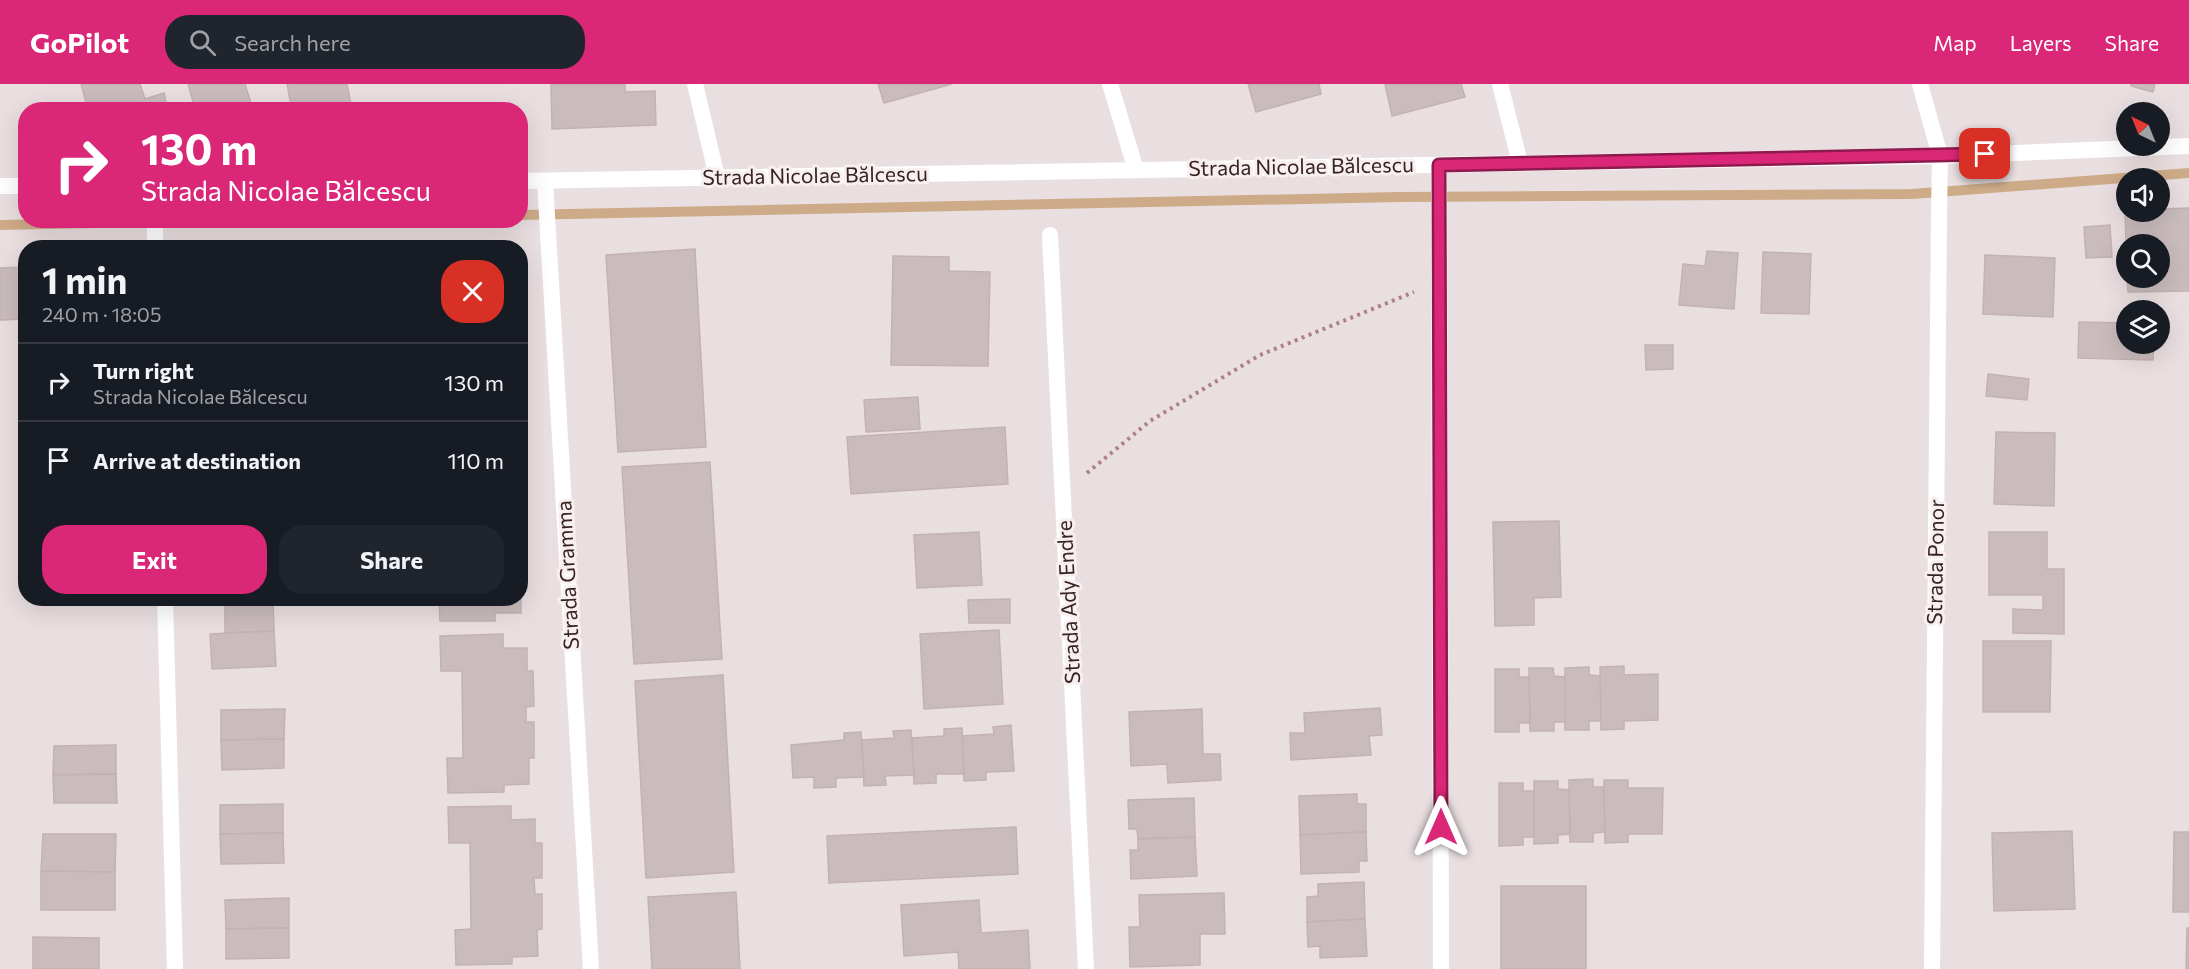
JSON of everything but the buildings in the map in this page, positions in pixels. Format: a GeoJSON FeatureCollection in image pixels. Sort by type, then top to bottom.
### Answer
{"type":"FeatureCollection","features":[{"type":"Feature","properties":{"kind":"street"},"geometry":{"type":"LineString","coordinates":[[695,84],[717,177]]}},
{"type":"Feature","properties":{"kind":"street"},"geometry":{"type":"LineString","coordinates":[[1110,84],[1136,170]]}},
{"type":"Feature","properties":{"kind":"street"},"geometry":{"type":"LineString","coordinates":[[1500,84],[1520,163]]}},
{"type":"Feature","properties":{"kind":"street","name":"Strada Ponor"},"geometry":{"type":"LineString","coordinates":[[1920,84],[1940,162],[1932,969]]}},
{"type":"Feature","properties":{"kind":"street","name":"Strada Nicolae Bălcescu"},"geometry":{"type":"LineString","coordinates":[[528,181],[1520,163],[1940,162],[2189,146]]}},
{"type":"Feature","properties":{"kind":"street"},"geometry":{"type":"LineString","coordinates":[[1439,165],[1441,969]]}},
{"type":"Feature","properties":{"kind":"street","name":"Strada Gramma"},"geometry":{"type":"LineString","coordinates":[[545,180],[591,969]]}},
{"type":"Feature","properties":{"kind":"street"},"geometry":{"type":"LineString","coordinates":[[0,186],[18,186]]}},
{"type":"Feature","properties":{"kind":"street","name":"Strada Ady Endre"},"geometry":{"type":"LineString","coordinates":[[1050,235],[1086,969]]}},
{"type":"Feature","properties":{"kind":"street"},"geometry":{"type":"LineString","coordinates":[[165,606],[175,969]]}},
{"type":"Feature","properties":{"kind":"path"},"geometry":{"type":"LineString","coordinates":[[1064,493],[1150,421],[1260,355],[1440,282]]}},
{"type":"Feature","properties":{"kind":"waterway"},"geometry":{"type":"LineString","coordinates":[[528,215],[1399,197],[1912,194],[2189,173]]}},
{"type":"Feature","properties":{"kind":"waterway"},"geometry":{"type":"LineString","coordinates":[[0,225],[18,225]]}},
{"type":"Feature","properties":{"kind":"route"},"geometry":{"type":"LineString","coordinates":[[1441,827],[1439,165],[1985,154]]}}]}
